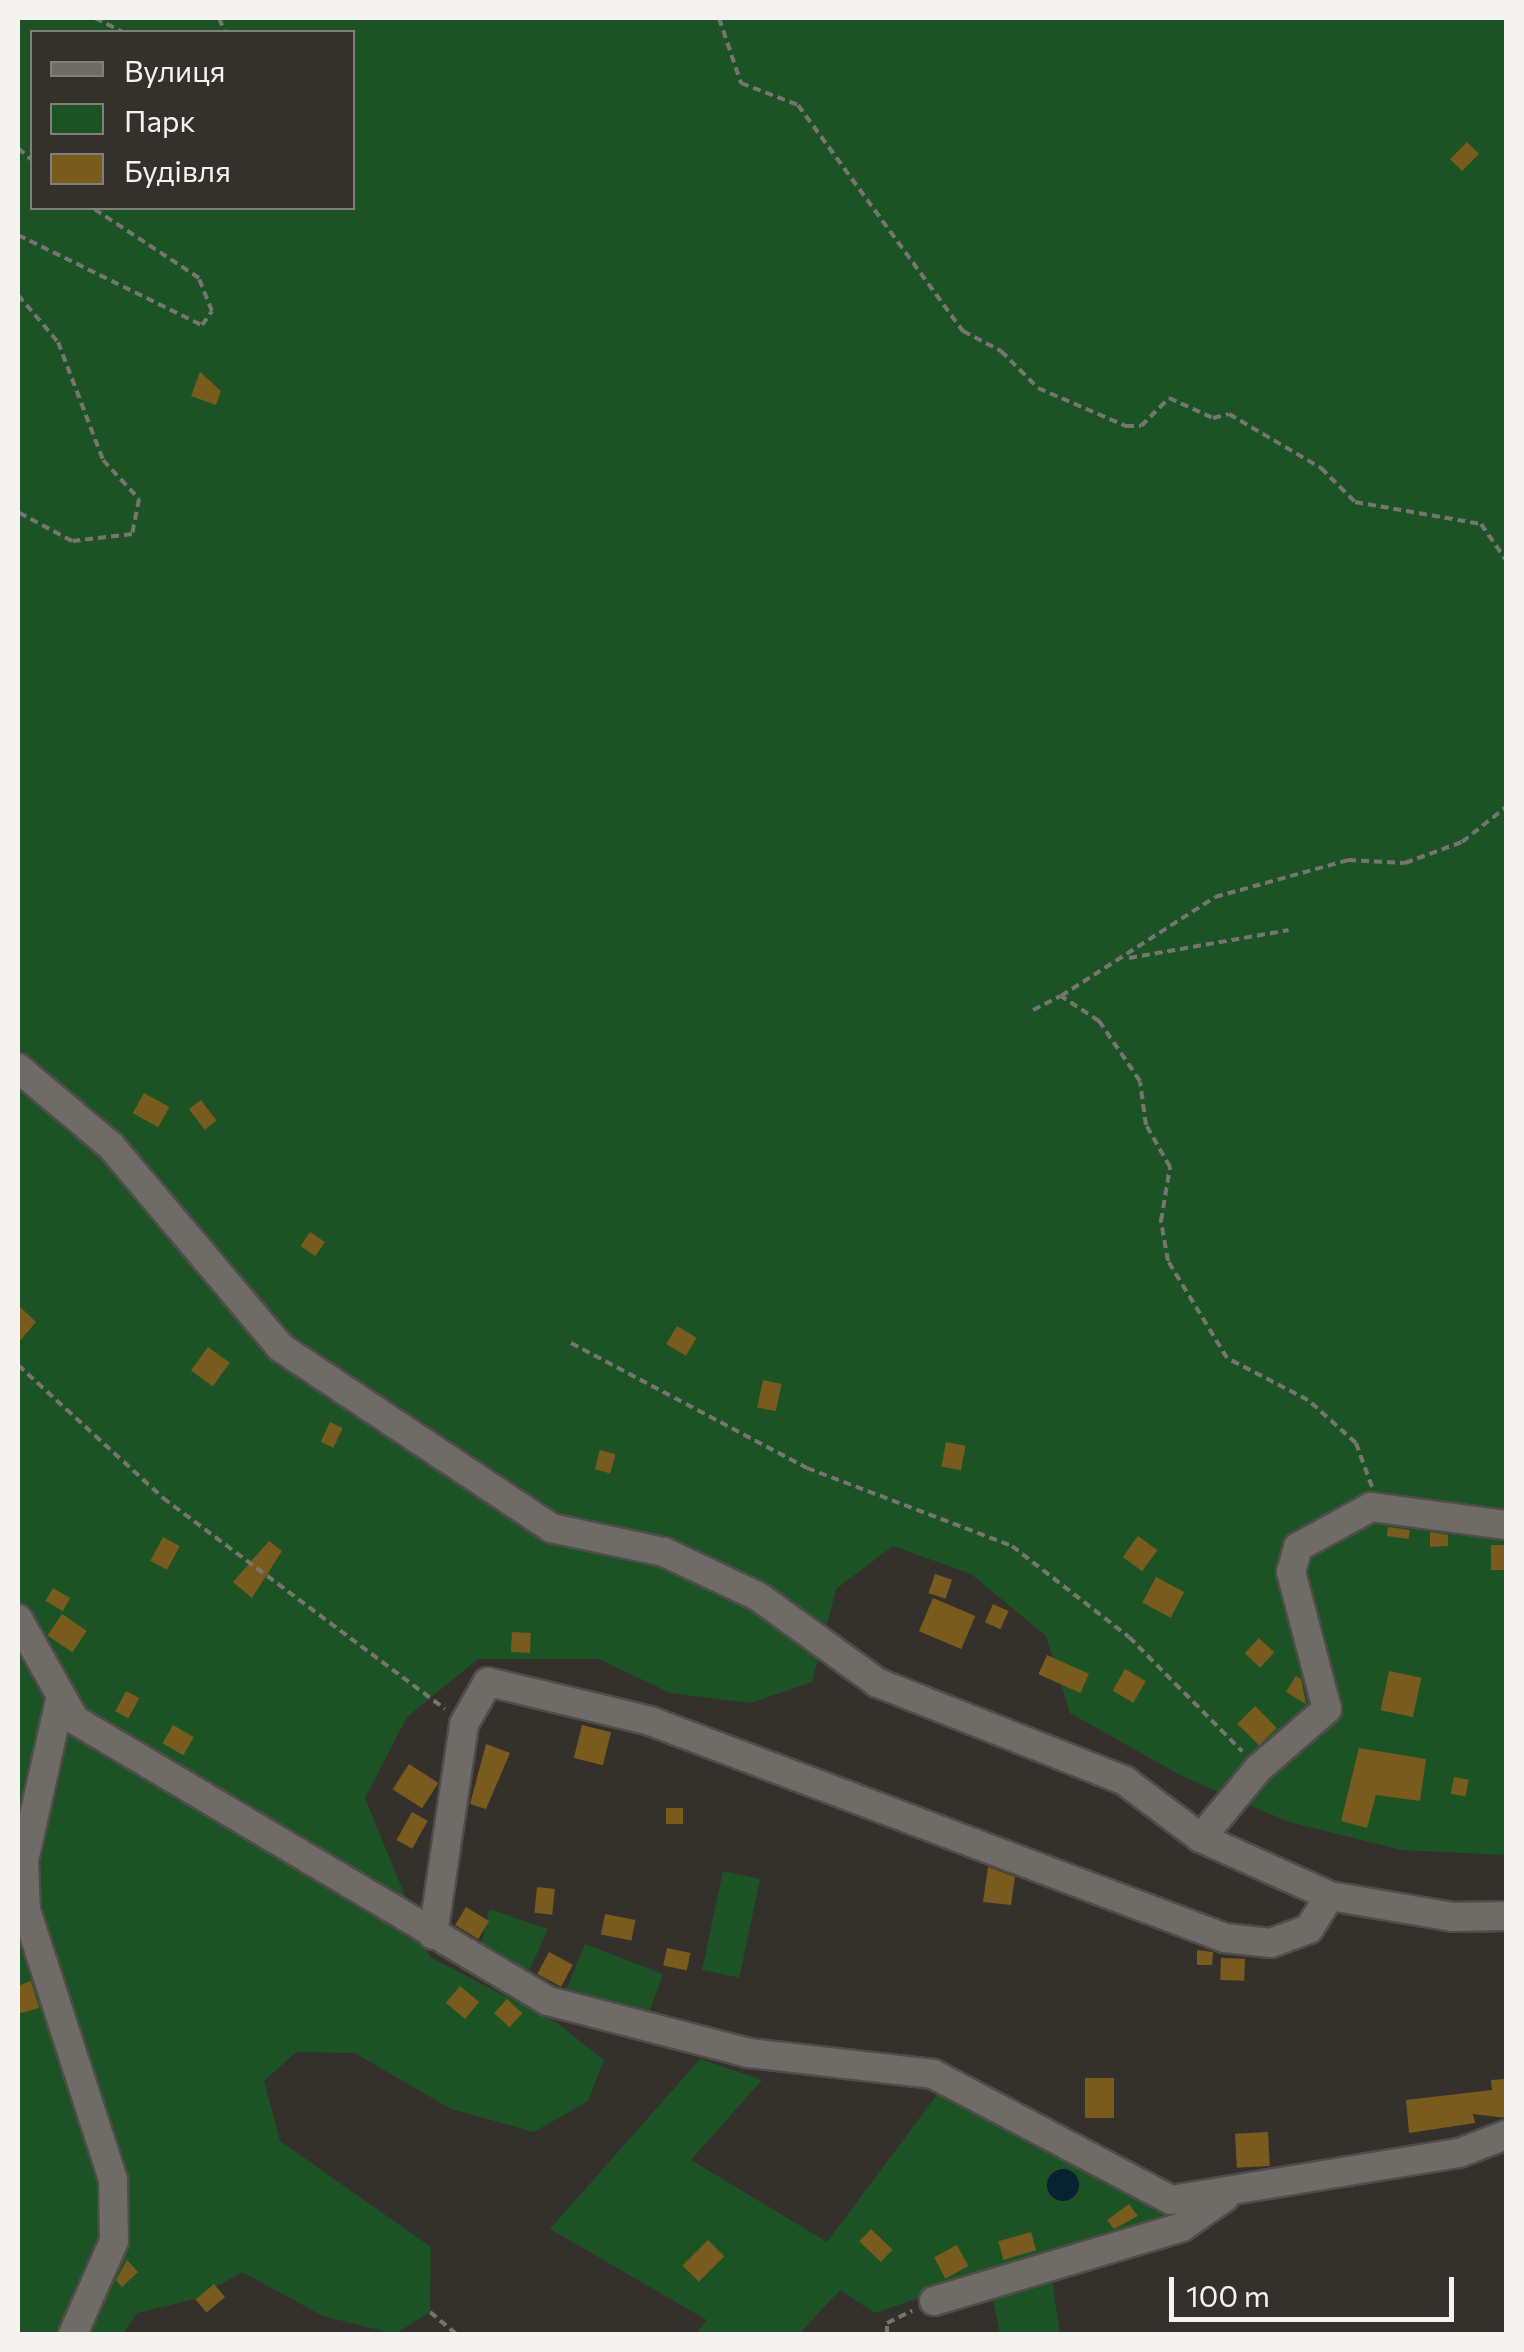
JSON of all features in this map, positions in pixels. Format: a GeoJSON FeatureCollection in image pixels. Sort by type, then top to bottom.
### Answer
{"type":"FeatureCollection","features":[{"type":"Feature","properties":{"kind":"street"},"geometry":{"type":"LineString","coordinates":[[18,1068],[111,1146],[280,1347],[550,1528],[664,1552],[759,1597],[878,1683],[1124,1781],[1201,1838],[1330,1896],[1454,1917],[1506,1916]]}},
{"type":"Feature","properties":{"kind":"street"},"geometry":{"type":"LineString","coordinates":[[1201,1838],[1258,1768],[1327,1709],[1290,1557],[1371,1507],[1506,1525]]}},
{"type":"Feature","properties":{"kind":"street"},"geometry":{"type":"LineString","coordinates":[[18,1620],[59,1704],[548,2001],[750,2053],[933,2074],[1171,2200],[1230,2194],[1459,2153],[1506,2135]]}},
{"type":"Feature","properties":{"kind":"street"},"geometry":{"type":"LineString","coordinates":[[433,1934],[464,1724],[488,1682],[650,1721],[1225,1938],[1272,1943],[1309,1929],[1330,1896]]}},
{"type":"Feature","properties":{"kind":"street"},"geometry":{"type":"LineString","coordinates":[[59,1704],[24,1861],[26,1910],[113,2180],[114,2241],[73,2334]]}},
{"type":"Feature","properties":{"kind":"street"},"geometry":{"type":"LineString","coordinates":[[934,2301],[1182,2226],[1230,2194]]}},
{"type":"Feature","properties":{"kind":"path"},"geometry":{"type":"LineString","coordinates":[[94,18],[119,30]]}},
{"type":"Feature","properties":{"kind":"path"},"geometry":{"type":"LineString","coordinates":[[719,18],[741,83],[798,105],[963,331],[1002,351],[1038,388],[1126,426],[1142,426],[1169,398],[1214,418],[1229,414],[1321,468],[1355,502],[1481,524],[1506,560]]}},
{"type":"Feature","properties":{"kind":"path"},"geometry":{"type":"LineString","coordinates":[[18,236],[202,325],[212,311],[199,278],[97,210]]}},
{"type":"Feature","properties":{"kind":"path"},"geometry":{"type":"LineString","coordinates":[[18,295],[58,342],[103,460],[139,499],[132,534],[72,541],[18,512]]}},
{"type":"Feature","properties":{"kind":"path"},"geometry":{"type":"LineString","coordinates":[[1033,1010],[1124,958],[1215,897],[1348,860],[1404,862],[1462,842],[1506,806]]}},
{"type":"Feature","properties":{"kind":"path"},"geometry":{"type":"LineString","coordinates":[[1124,958],[1289,930]]}},
{"type":"Feature","properties":{"kind":"path"},"geometry":{"type":"LineString","coordinates":[[1061,996],[1098,1021],[1140,1081],[1146,1125],[1170,1166],[1161,1221],[1168,1261],[1198,1312],[1226,1358],[1308,1400],[1356,1442],[1372,1472],[1371,1507]]}},
{"type":"Feature","properties":{"kind":"path"},"geometry":{"type":"LineString","coordinates":[[571,1343],[806,1468],[1012,1546],[1129,1637],[1258,1768]]}},
{"type":"Feature","properties":{"kind":"path"},"geometry":{"type":"LineString","coordinates":[[18,1365],[163,1498],[464,1724]]}},
{"type":"Feature","properties":{"kind":"path"},"geometry":{"type":"LineString","coordinates":[[886,2334],[886,2322],[934,2301]]}},
{"type":"Feature","properties":{"kind":"path"},"geometry":{"type":"LineString","coordinates":[[430,2312],[456,2334]]}},
{"type":"Feature","properties":{"kind":"green space"},"geometry":{"type":"Polygon","coordinates":[[[18,18],[1506,18],[1506,1855],[1402,1850],[1289,1822],[1182,1776],[1070,1713],[1046,1636],[971,1574],[893,1546],[836,1589],[812,1682],[750,1703],[670,1693],[599,1659],[478,1659],[407,1717],[365,1798],[430,1957],[557,2023],[604,2060],[588,2101],[534,2132],[451,2109],[355,2053],[296,2052],[264,2081],[280,2141],[431,2247],[430,2312],[395,2334],[323,2316],[242,2272],[195,2299],[137,2313],[123,2334],[18,2334],[18,18]]]}},
{"type":"Feature","properties":{"kind":"green space"},"geometry":{"type":"Polygon","coordinates":[[[723,1871],[760,1879],[739,1978],[702,1970],[723,1871]]]}},
{"type":"Feature","properties":{"kind":"green space"},"geometry":{"type":"Polygon","coordinates":[[[489,1909],[548,1929],[526,1978],[480,1952],[489,1909]]]}},
{"type":"Feature","properties":{"kind":"green space"},"geometry":{"type":"Polygon","coordinates":[[[585,1944],[663,1974],[647,2018],[564,1995],[585,1944]]]}},
{"type":"Feature","properties":{"kind":"green space"},"geometry":{"type":"Polygon","coordinates":[[[700,2059],[762,2080],[691,2160],[827,2242],[942,2088],[1169,2213],[875,2313],[840,2290],[799,2334],[695,2334],[707,2320],[550,2229],[700,2059]]]}},
{"type":"Feature","properties":{"kind":"green space"},"geometry":{"type":"Polygon","coordinates":[[[1052,2279],[1060,2334],[1000,2334],[993,2300],[1052,2279]]]}},
{"type":"Feature","properties":{"kind":"water"},"geometry":{"type":"Polygon","coordinates":[[[1063,2169],[1074,2174],[1079,2185],[1074,2196],[1063,2201],[1052,2196],[1047,2185],[1052,2174],[1063,2169]]]}},
{"type":"Feature","properties":{"kind":"building"},"geometry":{"type":"Polygon","coordinates":[[[1467,142],[1479,154],[1462,171],[1450,159],[1467,142]]]}},
{"type":"Feature","properties":{"kind":"building"},"geometry":{"type":"Polygon","coordinates":[[[200,372],[221,391],[216,405],[191,396],[200,372]]]}},
{"type":"Feature","properties":{"kind":"building"},"geometry":{"type":"Polygon","coordinates":[[[144,1093],[169,1107],[158,1127],[133,1113],[144,1093]]]}},
{"type":"Feature","properties":{"kind":"building"},"geometry":{"type":"Polygon","coordinates":[[[201,1100],[217,1121],[205,1130],[189,1109],[201,1100]]]}},
{"type":"Feature","properties":{"kind":"building"},"geometry":{"type":"Polygon","coordinates":[[[310,1232],[325,1242],[315,1256],[300,1246],[310,1232]]]}},
{"type":"Feature","properties":{"kind":"building"},"geometry":{"type":"Polygon","coordinates":[[[18,1305],[36,1322],[18,1343],[18,1305]]]}},
{"type":"Feature","properties":{"kind":"building"},"geometry":{"type":"Polygon","coordinates":[[[677,1326],[697,1338],[686,1356],[666,1344],[677,1326]]]}},
{"type":"Feature","properties":{"kind":"building"},"geometry":{"type":"Polygon","coordinates":[[[208,1347],[230,1363],[213,1386],[191,1370],[208,1347]]]}},
{"type":"Feature","properties":{"kind":"building"},"geometry":{"type":"Polygon","coordinates":[[[763,1380],[782,1384],[776,1411],[757,1407],[763,1380]]]}},
{"type":"Feature","properties":{"kind":"building"},"geometry":{"type":"Polygon","coordinates":[[[330,1422],[343,1428],[333,1448],[321,1442],[330,1422]]]}},
{"type":"Feature","properties":{"kind":"building"},"geometry":{"type":"Polygon","coordinates":[[[946,1442],[966,1446],[961,1470],[941,1467],[946,1442]]]}},
{"type":"Feature","properties":{"kind":"building"},"geometry":{"type":"Polygon","coordinates":[[[600,1450],[615,1454],[610,1473],[595,1469],[600,1450]]]}},
{"type":"Feature","properties":{"kind":"building"},"geometry":{"type":"Polygon","coordinates":[[[1388,1527],[1410,1530],[1409,1539],[1387,1536],[1388,1527]]]}},
{"type":"Feature","properties":{"kind":"building"},"geometry":{"type":"Polygon","coordinates":[[[1430,1532],[1448,1535],[1448,1546],[1430,1547],[1430,1532]]]}},
{"type":"Feature","properties":{"kind":"building"},"geometry":{"type":"Polygon","coordinates":[[[1138,1536],[1157,1550],[1142,1571],[1123,1557],[1138,1536]]]}},
{"type":"Feature","properties":{"kind":"building"},"geometry":{"type":"Polygon","coordinates":[[[163,1537],[180,1546],[167,1570],[150,1561],[163,1537]]]}},
{"type":"Feature","properties":{"kind":"building"},"geometry":{"type":"Polygon","coordinates":[[[269,1541],[282,1551],[252,1598],[233,1582],[269,1541]]]}},
{"type":"Feature","properties":{"kind":"building"},"geometry":{"type":"Polygon","coordinates":[[[1491,1545],[1506,1545],[1506,1570],[1491,1570],[1491,1545]]]}},
{"type":"Feature","properties":{"kind":"building"},"geometry":{"type":"Polygon","coordinates":[[[935,1574],[952,1580],[946,1599],[928,1593],[935,1574]]]}},
{"type":"Feature","properties":{"kind":"building"},"geometry":{"type":"Polygon","coordinates":[[[1156,1577],[1184,1592],[1171,1618],[1142,1603],[1156,1577]]]}},
{"type":"Feature","properties":{"kind":"building"},"geometry":{"type":"Polygon","coordinates":[[[53,1588],[70,1598],[63,1611],[46,1601],[53,1588]]]}},
{"type":"Feature","properties":{"kind":"building"},"geometry":{"type":"Polygon","coordinates":[[[933,1598],[975,1616],[961,1649],[919,1631],[933,1598]]]}},
{"type":"Feature","properties":{"kind":"building"},"geometry":{"type":"Polygon","coordinates":[[[993,1604],[1009,1611],[1000,1629],[985,1622],[993,1604]]]}},
{"type":"Feature","properties":{"kind":"building"},"geometry":{"type":"Polygon","coordinates":[[[62,1614],[87,1631],[72,1652],[47,1636],[62,1614]]]}},
{"type":"Feature","properties":{"kind":"building"},"geometry":{"type":"Polygon","coordinates":[[[512,1632],[531,1633],[530,1653],[511,1652],[512,1632]]]}},
{"type":"Feature","properties":{"kind":"building"},"geometry":{"type":"Polygon","coordinates":[[[1259,1638],[1274,1652],[1260,1668],[1245,1653],[1259,1638]]]}},
{"type":"Feature","properties":{"kind":"building"},"geometry":{"type":"Polygon","coordinates":[[[1047,1655],[1089,1674],[1080,1693],[1038,1674],[1047,1655]]]}},
{"type":"Feature","properties":{"kind":"building"},"geometry":{"type":"Polygon","coordinates":[[[1125,1669],[1146,1681],[1133,1703],[1112,1691],[1125,1669]]]}},
{"type":"Feature","properties":{"kind":"building"},"geometry":{"type":"Polygon","coordinates":[[[1389,1671],[1421,1678],[1413,1717],[1381,1710],[1389,1671]]]}},
{"type":"Feature","properties":{"kind":"building"},"geometry":{"type":"Polygon","coordinates":[[[1296,1676],[1301,1679],[1306,1704],[1286,1692],[1296,1676]]]}},
{"type":"Feature","properties":{"kind":"building"},"geometry":{"type":"Polygon","coordinates":[[[126,1691],[139,1698],[128,1718],[115,1711],[126,1691]]]}},
{"type":"Feature","properties":{"kind":"building"},"geometry":{"type":"Polygon","coordinates":[[[1255,1706],[1277,1728],[1259,1746],[1237,1724],[1255,1706]]]}},
{"type":"Feature","properties":{"kind":"building"},"geometry":{"type":"Polygon","coordinates":[[[173,1725],[194,1737],[183,1755],[162,1743],[173,1725]]]}},
{"type":"Feature","properties":{"kind":"building"},"geometry":{"type":"Polygon","coordinates":[[[582,1725],[611,1732],[603,1765],[574,1758],[582,1725]]]}},
{"type":"Feature","properties":{"kind":"building"},"geometry":{"type":"Polygon","coordinates":[[[486,1744],[510,1753],[486,1809],[470,1804],[486,1744]]]}},
{"type":"Feature","properties":{"kind":"building"},"geometry":{"type":"Polygon","coordinates":[[[1359,1748],[1426,1759],[1420,1801],[1376,1795],[1367,1828],[1341,1821],[1359,1748]]]}},
{"type":"Feature","properties":{"kind":"building"},"geometry":{"type":"Polygon","coordinates":[[[409,1764],[438,1783],[422,1808],[393,1789],[409,1764]]]}},
{"type":"Feature","properties":{"kind":"building"},"geometry":{"type":"Polygon","coordinates":[[[1454,1777],[1469,1780],[1465,1797],[1451,1794],[1454,1777]]]}},
{"type":"Feature","properties":{"kind":"building"},"geometry":{"type":"Polygon","coordinates":[[[666,1808],[683,1808],[683,1824],[666,1824],[666,1808]]]}},
{"type":"Feature","properties":{"kind":"building"},"geometry":{"type":"Polygon","coordinates":[[[412,1812],[428,1821],[412,1849],[396,1840],[412,1812]]]}},
{"type":"Feature","properties":{"kind":"building"},"geometry":{"type":"Polygon","coordinates":[[[988,1867],[1015,1877],[1011,1905],[983,1902],[988,1867]]]}},
{"type":"Feature","properties":{"kind":"building"},"geometry":{"type":"Polygon","coordinates":[[[537,1887],[555,1889],[552,1915],[534,1913],[537,1887]]]}},
{"type":"Feature","properties":{"kind":"building"},"geometry":{"type":"Polygon","coordinates":[[[466,1907],[489,1921],[478,1939],[455,1925],[466,1907]]]}},
{"type":"Feature","properties":{"kind":"building"},"geometry":{"type":"Polygon","coordinates":[[[605,1914],[635,1920],[631,1941],[601,1935],[605,1914]]]}},
{"type":"Feature","properties":{"kind":"building"},"geometry":{"type":"Polygon","coordinates":[[[667,1948],[690,1953],[687,1971],[663,1966],[667,1948]]]}},
{"type":"Feature","properties":{"kind":"building"},"geometry":{"type":"Polygon","coordinates":[[[1197,1950],[1213,1952],[1212,1965],[1197,1965],[1197,1950]]]}},
{"type":"Feature","properties":{"kind":"building"},"geometry":{"type":"Polygon","coordinates":[[[549,1952],[573,1965],[561,1987],[537,1974],[549,1952]]]}},
{"type":"Feature","properties":{"kind":"building"},"geometry":{"type":"Polygon","coordinates":[[[1221,1958],[1245,1959],[1244,1981],[1220,1980],[1221,1958]]]}},
{"type":"Feature","properties":{"kind":"building"},"geometry":{"type":"Polygon","coordinates":[[[31,1981],[39,2008],[18,2014],[18,1986],[31,1981]]]}},
{"type":"Feature","properties":{"kind":"building"},"geometry":{"type":"Polygon","coordinates":[[[460,1986],[479,2002],[465,2019],[446,2003],[460,1986]]]}},
{"type":"Feature","properties":{"kind":"building"},"geometry":{"type":"Polygon","coordinates":[[[507,1999],[522,2013],[509,2027],[494,2013],[507,1999]]]}},
{"type":"Feature","properties":{"kind":"building"},"geometry":{"type":"Polygon","coordinates":[[[1085,2078],[1114,2078],[1114,2118],[1085,2118],[1085,2078]]]}},
{"type":"Feature","properties":{"kind":"building"},"geometry":{"type":"Polygon","coordinates":[[[1506,2079],[1506,2118],[1473,2114],[1475,2123],[1409,2133],[1406,2100],[1492,2090],[1491,2080],[1506,2079]]]}},
{"type":"Feature","properties":{"kind":"building"},"geometry":{"type":"Polygon","coordinates":[[[1268,2132],[1270,2166],[1237,2168],[1235,2134],[1268,2132]]]}},
{"type":"Feature","properties":{"kind":"building"},"geometry":{"type":"Polygon","coordinates":[[[1129,2204],[1138,2216],[1114,2229],[1107,2220],[1129,2204]]]}},
{"type":"Feature","properties":{"kind":"building"},"geometry":{"type":"Polygon","coordinates":[[[871,2229],[893,2250],[881,2262],[859,2241],[871,2229]]]}},
{"type":"Feature","properties":{"kind":"building"},"geometry":{"type":"Polygon","coordinates":[[[1031,2232],[1036,2250],[1004,2260],[998,2241],[1031,2232]]]}},
{"type":"Feature","properties":{"kind":"building"},"geometry":{"type":"Polygon","coordinates":[[[708,2240],[724,2256],[699,2282],[683,2265],[708,2240]]]}},
{"type":"Feature","properties":{"kind":"building"},"geometry":{"type":"Polygon","coordinates":[[[957,2245],[968,2266],[945,2278],[934,2257],[957,2245]]]}},
{"type":"Feature","properties":{"kind":"building"},"geometry":{"type":"Polygon","coordinates":[[[127,2260],[138,2272],[122,2287],[116,2280],[127,2260]]]}},
{"type":"Feature","properties":{"kind":"building"},"geometry":{"type":"Polygon","coordinates":[[[214,2284],[225,2297],[207,2312],[196,2299],[214,2284]]]}}]}
